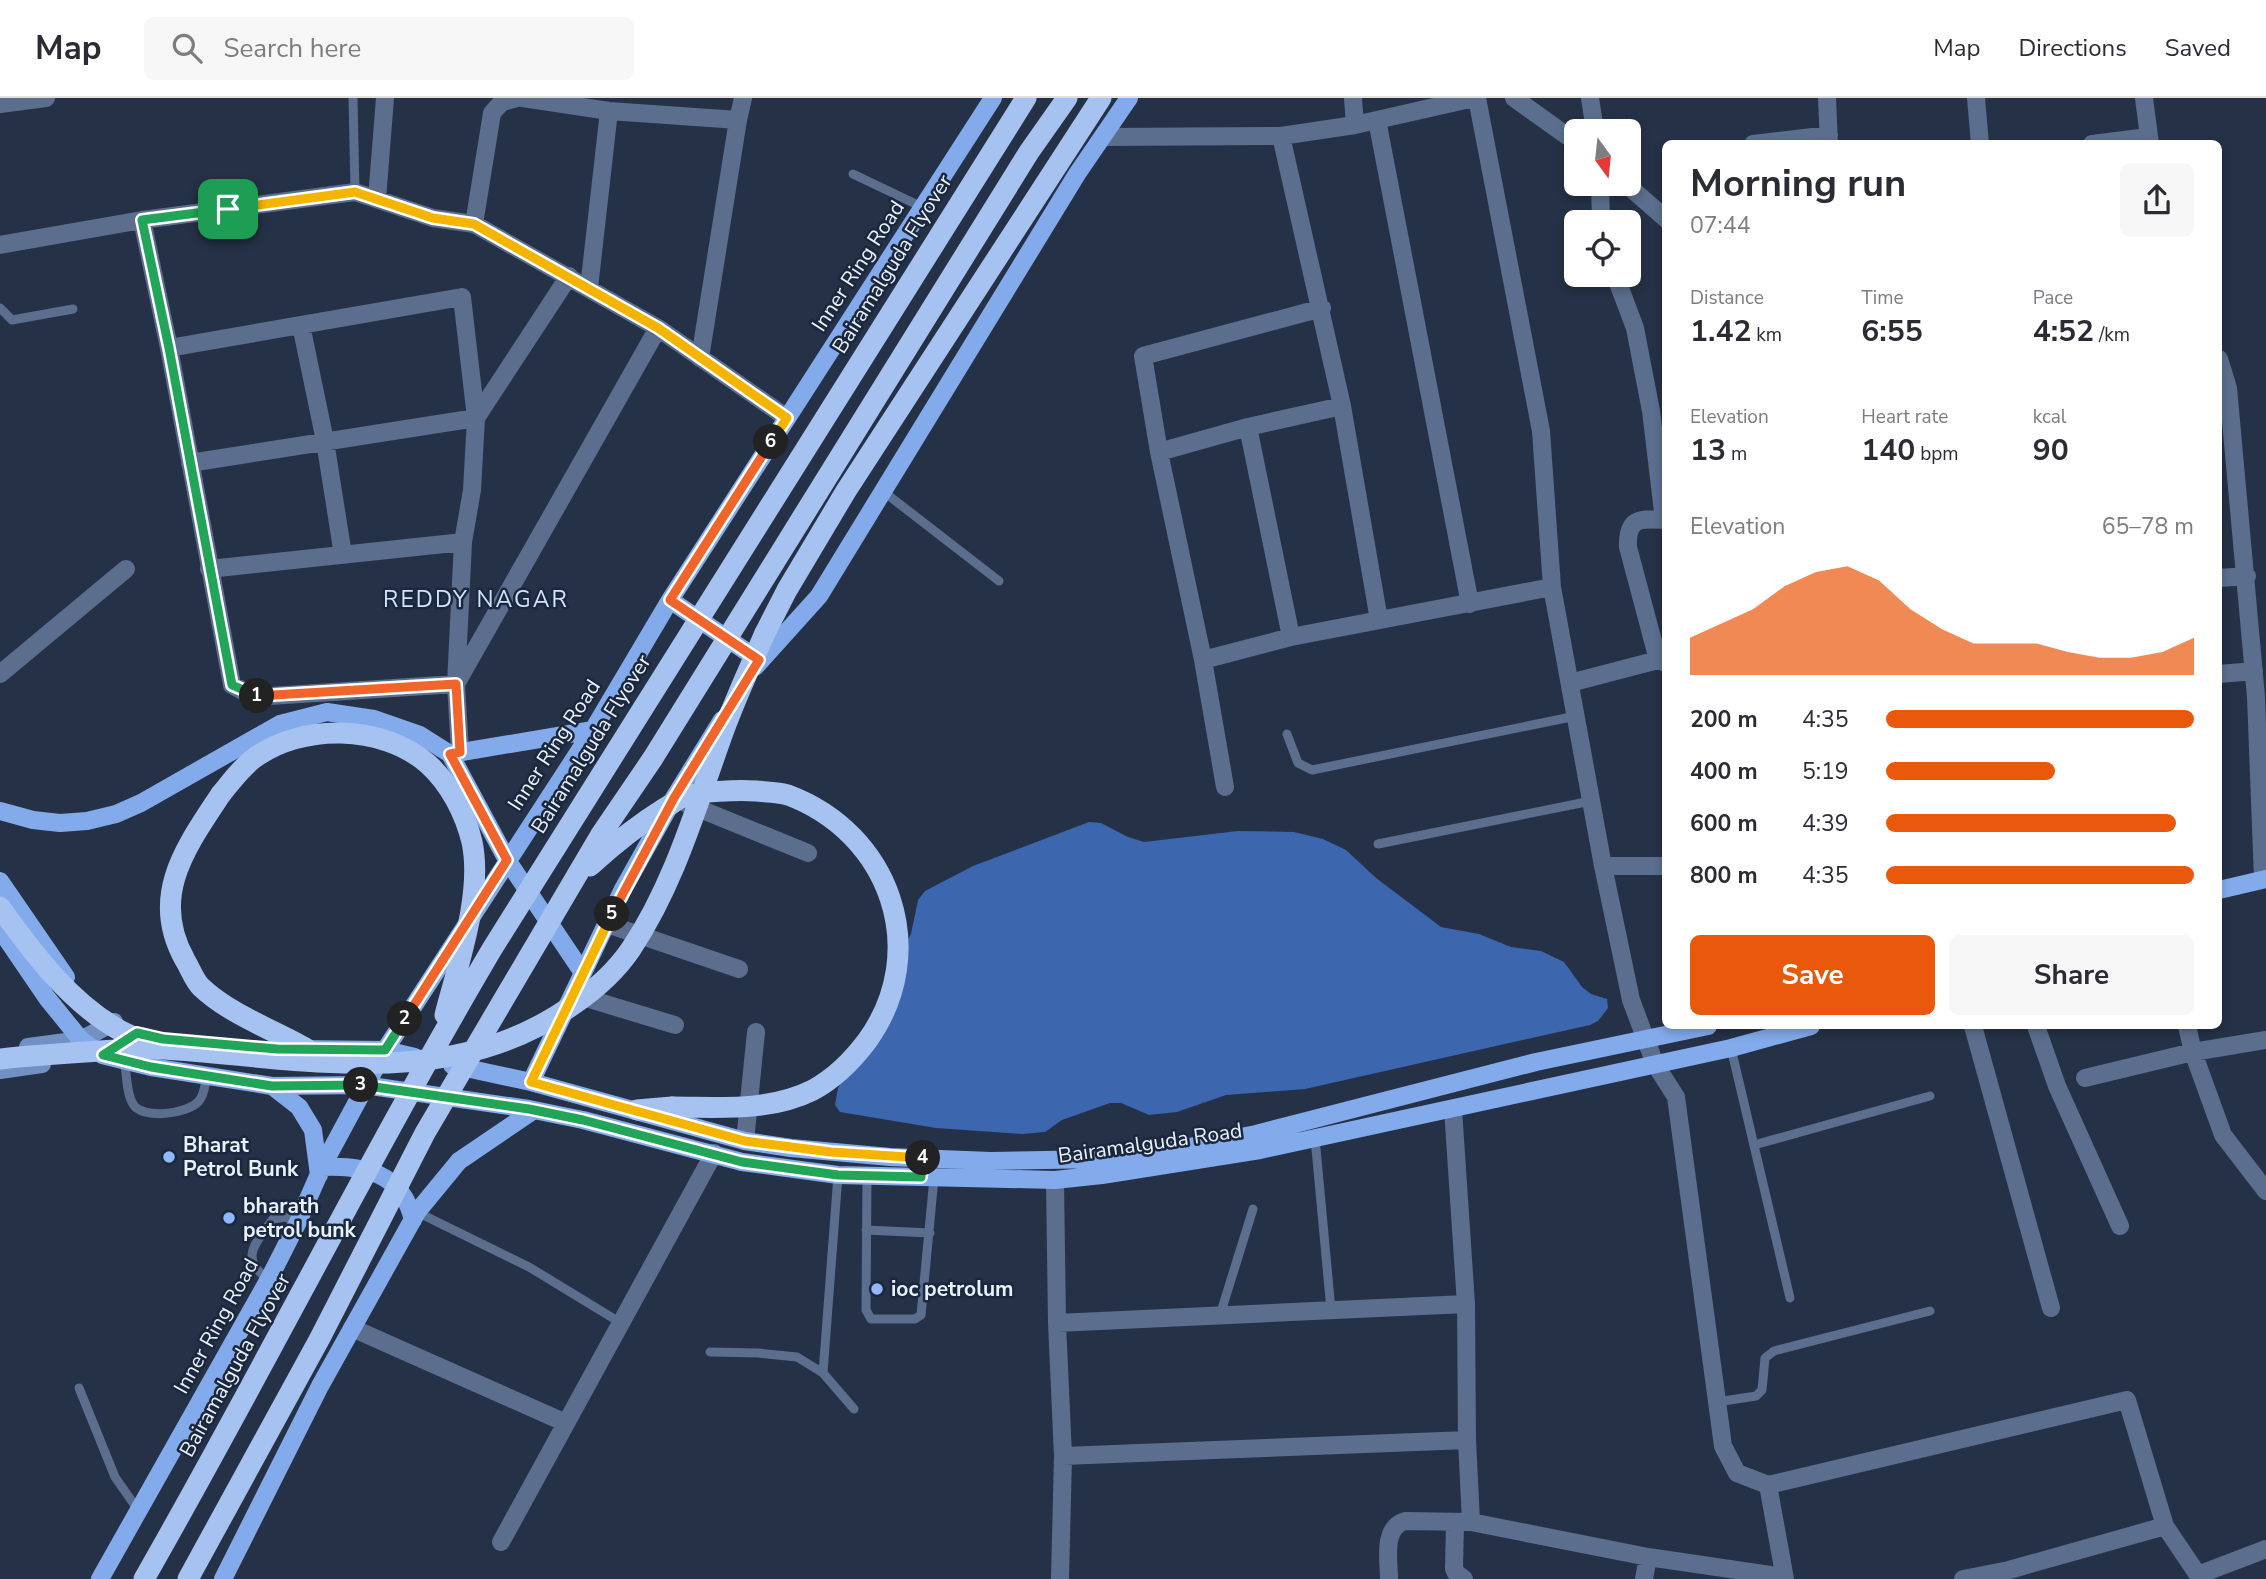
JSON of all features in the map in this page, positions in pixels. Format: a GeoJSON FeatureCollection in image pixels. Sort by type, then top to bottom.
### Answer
{"type":"FeatureCollection","features":[{"type":"Feature","properties":{"kind":"highway","name":"Bairamalguda Flyover"},"geometry":{"type":"LineString","coordinates":[[144,1579],[223,1439],[438,1040],[492,949],[1026,98]]}},
{"type":"Feature","properties":{"kind":"highway"},"geometry":{"type":"LineString","coordinates":[[188,1579],[320,1338],[425,1133],[575,879],[1029,152],[1067,98]]}},
{"type":"Feature","properties":{"kind":"highway"},"geometry":{"type":"LineString","coordinates":[[0,1059],[161,1048],[249,1057],[366,1063],[410,1062],[462,1056],[512,1040],[554,1019],[598,988],[630,951],[657,905],[691,823],[742,685],[787,590],[846,491],[1101,98]]}},
{"type":"Feature","properties":{"kind":"highway"},"geometry":{"type":"LineString","coordinates":[[307,1049],[246,1018],[200,986],[176,944],[171,926],[170,885],[186,846],[235,776],[253,759],[294,738],[317,734],[352,734],[406,750],[427,763],[442,779],[456,799],[466,822],[472,844],[474,873],[470,911],[438,1040]]}},
{"type":"Feature","properties":{"kind":"highway"},"geometry":{"type":"LineString","coordinates":[[575,879],[633,827],[683,797],[738,790],[785,794],[829,815],[863,847],[888,888],[898,934],[895,981],[878,1025],[850,1064],[812,1090],[768,1105],[637,1110]]}},
{"type":"Feature","properties":{"kind":"highway"},"geometry":{"type":"LineString","coordinates":[[0,907],[51,973],[87,1006],[121,1030],[161,1048]]}},
{"type":"Feature","properties":{"kind":"main road","name":"Inner Ring Road"},"geometry":{"type":"LineString","coordinates":[[100,1579],[269,1279],[364,1085],[385,1050],[593,730],[670,600],[993,98]]}},
{"type":"Feature","properties":{"kind":"main road"},"geometry":{"type":"LineString","coordinates":[[531,1082],[622,891],[674,798],[759,660],[819,596],[1077,174],[1129,98]]}},
{"type":"Feature","properties":{"kind":"main road"},"geometry":{"type":"LineString","coordinates":[[670,600],[759,660]]}},
{"type":"Feature","properties":{"kind":"main road"},"geometry":{"type":"LineString","coordinates":[[0,811],[33,820],[60,822],[87,821],[116,814],[186,779],[280,723],[327,712],[374,719],[419,735],[455,753],[593,730]]}},
{"type":"Feature","properties":{"kind":"main road"},"geometry":{"type":"LineString","coordinates":[[455,753],[507,860],[583,973]]}},
{"type":"Feature","properties":{"kind":"main road"},"geometry":{"type":"LineString","coordinates":[[2222,889],[2264,879]]}},
{"type":"Feature","properties":{"kind":"main road","name":"Bairamalguda Road"},"geometry":{"type":"LineString","coordinates":[[0,881],[65,976],[86,1000],[114,1022],[137,1033],[163,1039],[277,1049],[385,1050],[531,1082],[745,1141],[831,1152],[991,1161],[1103,1159],[1158,1153],[1256,1133],[1536,1062],[1693,1029]]}},
{"type":"Feature","properties":{"kind":"main road"},"geometry":{"type":"LineString","coordinates":[[0,929],[47,999],[81,1040],[103,1055]]}},
{"type":"Feature","properties":{"kind":"main road"},"geometry":{"type":"LineString","coordinates":[[0,1050],[81,1040],[114,1022]]}},
{"type":"Feature","properties":{"kind":"main road","name":"Bairamalguda Road"},"geometry":{"type":"LineString","coordinates":[[103,1055],[151,1067],[272,1086],[364,1085],[534,1110],[583,1120],[742,1162],[838,1175],[1055,1180],[1220,1156],[1315,1138],[1731,1048],[1800,1029]]}},
{"type":"Feature","properties":{"kind":"main road"},"geometry":{"type":"LineString","coordinates":[[0,1070],[103,1055],[137,1033]]}},
{"type":"Feature","properties":{"kind":"main road"},"geometry":{"type":"LineString","coordinates":[[1536,1062],[1544,1087]]}},
{"type":"Feature","properties":{"kind":"main road"},"geometry":{"type":"LineString","coordinates":[[272,1086],[299,1107],[313,1130],[321,1171],[355,1167],[390,1181],[403,1193],[415,1216]]}},
{"type":"Feature","properties":{"kind":"main road"},"geometry":{"type":"LineString","coordinates":[[223,1579],[320,1386],[415,1216],[459,1161],[534,1110]]}},
{"type":"Feature","properties":{"kind":"main road"},"geometry":{"type":"LineString","coordinates":[[923,1158],[927,1177]]}},
{"type":"Feature","properties":{"kind":"street"},"geometry":{"type":"LineString","coordinates":[[0,104],[46,98]]}},
{"type":"Feature","properties":{"kind":"street"},"geometry":{"type":"LineString","coordinates":[[474,224],[492,113],[502,102],[517,98]]}},
{"type":"Feature","properties":{"kind":"street"},"geometry":{"type":"LineString","coordinates":[[523,98],[609,111],[738,120]]}},
{"type":"Feature","properties":{"kind":"street"},"geometry":{"type":"LineString","coordinates":[[700,358],[743,98]]}},
{"type":"Feature","properties":{"kind":"street"},"geometry":{"type":"LineString","coordinates":[[1353,98],[1354,125]]}},
{"type":"Feature","properties":{"kind":"street"},"geometry":{"type":"LineString","coordinates":[[1103,137],[1281,136],[1354,125],[1475,98],[1541,431],[1552,587],[1603,866],[1631,1000],[1655,1064],[1676,1097],[1723,1446],[1737,1473],[1768,1485],[2127,1400],[2165,1526],[2198,1577],[2266,1549]]}},
{"type":"Feature","properties":{"kind":"street"},"geometry":{"type":"LineString","coordinates":[[1514,98],[1564,134]]}},
{"type":"Feature","properties":{"kind":"street"},"geometry":{"type":"LineString","coordinates":[[1590,98],[1593,119]]}},
{"type":"Feature","properties":{"kind":"street"},"geometry":{"type":"LineString","coordinates":[[1827,98],[1829,139]]}},
{"type":"Feature","properties":{"kind":"street"},"geometry":{"type":"LineString","coordinates":[[1976,98],[1980,140]]}},
{"type":"Feature","properties":{"kind":"street"},"geometry":{"type":"LineString","coordinates":[[2144,98],[2149,140]]}},
{"type":"Feature","properties":{"kind":"street"},"geometry":{"type":"LineString","coordinates":[[377,200],[387,102]]}},
{"type":"Feature","properties":{"kind":"street"},"geometry":{"type":"LineString","coordinates":[[589,288],[609,111]]}},
{"type":"Feature","properties":{"kind":"street"},"geometry":{"type":"LineString","coordinates":[[1377,120],[1470,604]]}},
{"type":"Feature","properties":{"kind":"street"},"geometry":{"type":"LineString","coordinates":[[1281,136],[1342,406],[1379,621]]}},
{"type":"Feature","properties":{"kind":"street"},"geometry":{"type":"LineString","coordinates":[[0,245],[142,220],[355,192],[433,218],[474,224],[658,328],[787,418]]}},
{"type":"Feature","properties":{"kind":"street"},"geometry":{"type":"LineString","coordinates":[[1640,196],[1662,216]]}},
{"type":"Feature","properties":{"kind":"street"},"geometry":{"type":"LineString","coordinates":[[142,220],[169,348],[232,685],[254,696],[456,684]]}},
{"type":"Feature","properties":{"kind":"street"},"geometry":{"type":"LineString","coordinates":[[190,463],[476,418],[569,276]]}},
{"type":"Feature","properties":{"kind":"street"},"geometry":{"type":"LineString","coordinates":[[1620,287],[1635,328],[1658,410],[1662,473]]}},
{"type":"Feature","properties":{"kind":"street"},"geometry":{"type":"LineString","coordinates":[[169,348],[461,297],[476,418],[472,490],[463,541],[455,753]]}},
{"type":"Feature","properties":{"kind":"street"},"geometry":{"type":"LineString","coordinates":[[1225,787],[1203,660],[1159,452],[1143,356],[1322,308]]}},
{"type":"Feature","properties":{"kind":"street"},"geometry":{"type":"LineString","coordinates":[[301,325],[325,441],[342,555]]}},
{"type":"Feature","properties":{"kind":"street"},"geometry":{"type":"LineString","coordinates":[[456,684],[658,328]]}},
{"type":"Feature","properties":{"kind":"street"},"geometry":{"type":"LineString","coordinates":[[2224,389],[2254,671],[2264,879]]}},
{"type":"Feature","properties":{"kind":"street"},"geometry":{"type":"LineString","coordinates":[[1159,452],[1248,427],[1342,406]]}},
{"type":"Feature","properties":{"kind":"street"},"geometry":{"type":"LineString","coordinates":[[1248,427],[1291,637]]}},
{"type":"Feature","properties":{"kind":"street"},"geometry":{"type":"LineString","coordinates":[[1570,683],[1662,661],[1628,547],[1628,533],[1632,524],[1640,520],[1662,520]]}},
{"type":"Feature","properties":{"kind":"street"},"geometry":{"type":"LineString","coordinates":[[209,569],[463,541]]}},
{"type":"Feature","properties":{"kind":"street"},"geometry":{"type":"LineString","coordinates":[[0,674],[126,569]]}},
{"type":"Feature","properties":{"kind":"street"},"geometry":{"type":"LineString","coordinates":[[2222,578],[2246,576]]}},
{"type":"Feature","properties":{"kind":"street"},"geometry":{"type":"LineString","coordinates":[[1203,660],[1291,637],[1552,587]]}},
{"type":"Feature","properties":{"kind":"street"},"geometry":{"type":"LineString","coordinates":[[2222,674],[2254,671]]}},
{"type":"Feature","properties":{"kind":"street"},"geometry":{"type":"LineString","coordinates":[[674,798],[808,853]]}},
{"type":"Feature","properties":{"kind":"street"},"geometry":{"type":"LineString","coordinates":[[1603,866],[1662,866]]}},
{"type":"Feature","properties":{"kind":"street"},"geometry":{"type":"LineString","coordinates":[[607,924],[739,969]]}},
{"type":"Feature","properties":{"kind":"street"},"geometry":{"type":"LineString","coordinates":[[573,994],[675,1025]]}},
{"type":"Feature","properties":{"kind":"street"},"geometry":{"type":"LineString","coordinates":[[1974,1029],[2051,1308]]}},
{"type":"Feature","properties":{"kind":"street"},"geometry":{"type":"LineString","coordinates":[[2037,1029],[2057,1086],[2120,1226]]}},
{"type":"Feature","properties":{"kind":"street"},"geometry":{"type":"LineString","coordinates":[[2188,1029],[2193,1052],[2223,1135],[2266,1191]]}},
{"type":"Feature","properties":{"kind":"street"},"geometry":{"type":"LineString","coordinates":[[745,1141],[756,1032]]}},
{"type":"Feature","properties":{"kind":"street"},"geometry":{"type":"LineString","coordinates":[[2085,1078],[2193,1052],[2266,1040]]}},
{"type":"Feature","properties":{"kind":"street"},"geometry":{"type":"LineString","coordinates":[[1452,1109],[1466,1304],[1467,1440],[1463,1522],[1454,1569],[1464,1579]]}},
{"type":"Feature","properties":{"kind":"street"},"geometry":{"type":"LineString","coordinates":[[501,1542],[714,1153]]}},
{"type":"Feature","properties":{"kind":"street"},"geometry":{"type":"LineString","coordinates":[[1055,1180],[1057,1323],[1063,1456],[1060,1579]]}},
{"type":"Feature","properties":{"kind":"street"},"geometry":{"type":"LineString","coordinates":[[1057,1323],[1466,1304]]}},
{"type":"Feature","properties":{"kind":"street"},"geometry":{"type":"LineString","coordinates":[[352,1328],[566,1423]]}},
{"type":"Feature","properties":{"kind":"street"},"geometry":{"type":"LineString","coordinates":[[1063,1456],[1467,1440]]}},
{"type":"Feature","properties":{"kind":"street"},"geometry":{"type":"LineString","coordinates":[[1389,1579],[1389,1536],[1397,1523],[1405,1521],[1463,1522],[1648,1557],[1785,1578],[1768,1485]]}},
{"type":"Feature","properties":{"kind":"street"},"geometry":{"type":"LineString","coordinates":[[1963,1579],[2009,1574],[2165,1526]]}},
{"type":"Feature","properties":{"kind":"street"},"geometry":{"type":"LineString","coordinates":[[1644,1579],[1648,1557]]}},
{"type":"Feature","properties":{"kind":"lane"},"geometry":{"type":"LineString","coordinates":[[354,98],[355,192]]}},
{"type":"Feature","properties":{"kind":"lane"},"geometry":{"type":"LineString","coordinates":[[853,174],[922,207]]}},
{"type":"Feature","properties":{"kind":"lane"},"geometry":{"type":"LineString","coordinates":[[0,308],[12,320],[74,309]]}},
{"type":"Feature","properties":{"kind":"lane"},"geometry":{"type":"LineString","coordinates":[[884,492],[999,581]]}},
{"type":"Feature","properties":{"kind":"lane"},"geometry":{"type":"LineString","coordinates":[[1287,734],[1298,763],[1312,770],[1576,716]]}},
{"type":"Feature","properties":{"kind":"lane"},"geometry":{"type":"LineString","coordinates":[[1378,844],[1591,801]]}},
{"type":"Feature","properties":{"kind":"lane"},"geometry":{"type":"LineString","coordinates":[[1731,1048],[1790,1298]]}},
{"type":"Feature","properties":{"kind":"lane"},"geometry":{"type":"LineString","coordinates":[[124,1060],[131,1102],[138,1111],[149,1114],[183,1110],[197,1104],[203,1095],[208,1075]]}},
{"type":"Feature","properties":{"kind":"lane"},"geometry":{"type":"LineString","coordinates":[[1754,1144],[1930,1096]]}},
{"type":"Feature","properties":{"kind":"lane"},"geometry":{"type":"LineString","coordinates":[[1315,1138],[1331,1310]]}},
{"type":"Feature","properties":{"kind":"lane"},"geometry":{"type":"LineString","coordinates":[[823,1373],[838,1175]]}},
{"type":"Feature","properties":{"kind":"lane"},"geometry":{"type":"LineString","coordinates":[[867,1176],[866,1310],[871,1319],[915,1320],[922,1315],[930,1233],[927,1177]]}},
{"type":"Feature","properties":{"kind":"lane"},"geometry":{"type":"LineString","coordinates":[[1220,1315],[1253,1209]]}},
{"type":"Feature","properties":{"kind":"lane"},"geometry":{"type":"LineString","coordinates":[[415,1216],[529,1267],[621,1323]]}},
{"type":"Feature","properties":{"kind":"lane"},"geometry":{"type":"LineString","coordinates":[[269,1279],[260,1274],[251,1263],[251,1254],[256,1243],[273,1219],[285,1217],[298,1222]]}},
{"type":"Feature","properties":{"kind":"lane"},"geometry":{"type":"LineString","coordinates":[[866,1230],[930,1233]]}},
{"type":"Feature","properties":{"kind":"lane"},"geometry":{"type":"LineString","coordinates":[[1717,1402],[1756,1396],[1762,1390],[1765,1358],[1774,1351],[1930,1311]]}},
{"type":"Feature","properties":{"kind":"lane"},"geometry":{"type":"LineString","coordinates":[[710,1352],[797,1357],[823,1373],[854,1409]]}},
{"type":"Feature","properties":{"kind":"lane"},"geometry":{"type":"LineString","coordinates":[[79,1388],[115,1477],[138,1510]]}},
{"type":"Feature","properties":{"kind":"water"},"geometry":{"type":"Polygon","coordinates":[[[1089,822],[1101,823],[1144,842],[1238,831],[1294,832],[1323,839],[1346,850],[1376,878],[1441,927],[1479,934],[1511,947],[1541,951],[1564,962],[1582,987],[1591,994],[1607,999],[1608,1008],[1598,1021],[1590,1025],[1305,1089],[1226,1095],[1177,1112],[1149,1115],[1121,1103],[1110,1103],[1062,1120],[1045,1132],[1023,1134],[936,1128],[840,1112],[835,1105],[838,1088],[859,1053],[890,969],[911,934],[918,900],[925,891],[973,866],[1089,822]]]}},
{"type":"Feature","properties":{"kind":"place","name":"Bharat Petrol Bunk"},"geometry":{"type":"Point","coordinates":[169,1157]}},
{"type":"Feature","properties":{"kind":"place","name":"bharath petrol bunk"},"geometry":{"type":"Point","coordinates":[229,1218]}},
{"type":"Feature","properties":{"kind":"place","name":"ioc petrolum"},"geometry":{"type":"Point","coordinates":[877,1289]}},
{"type":"Feature","properties":{"kind":"district","name":"REDDY NAGAR"},"geometry":{"type":"Point","coordinates":[476,599]}},
{"type":"Feature","properties":{"kind":"route"},"geometry":{"type":"LineString","coordinates":[[355,192],[433,218],[474,224],[658,328],[787,418],[670,600],[759,660],[674,798],[622,891],[531,1082],[745,1141],[831,1152],[923,1158],[921,1177],[838,1175],[742,1162],[583,1120],[529,1109],[364,1085],[272,1086],[151,1067],[103,1055],[137,1033],[163,1039],[277,1049],[385,1050],[507,860],[450,754],[460,752],[456,684],[254,696],[232,685],[169,348],[142,220],[228,209],[355,192]]}}]}
